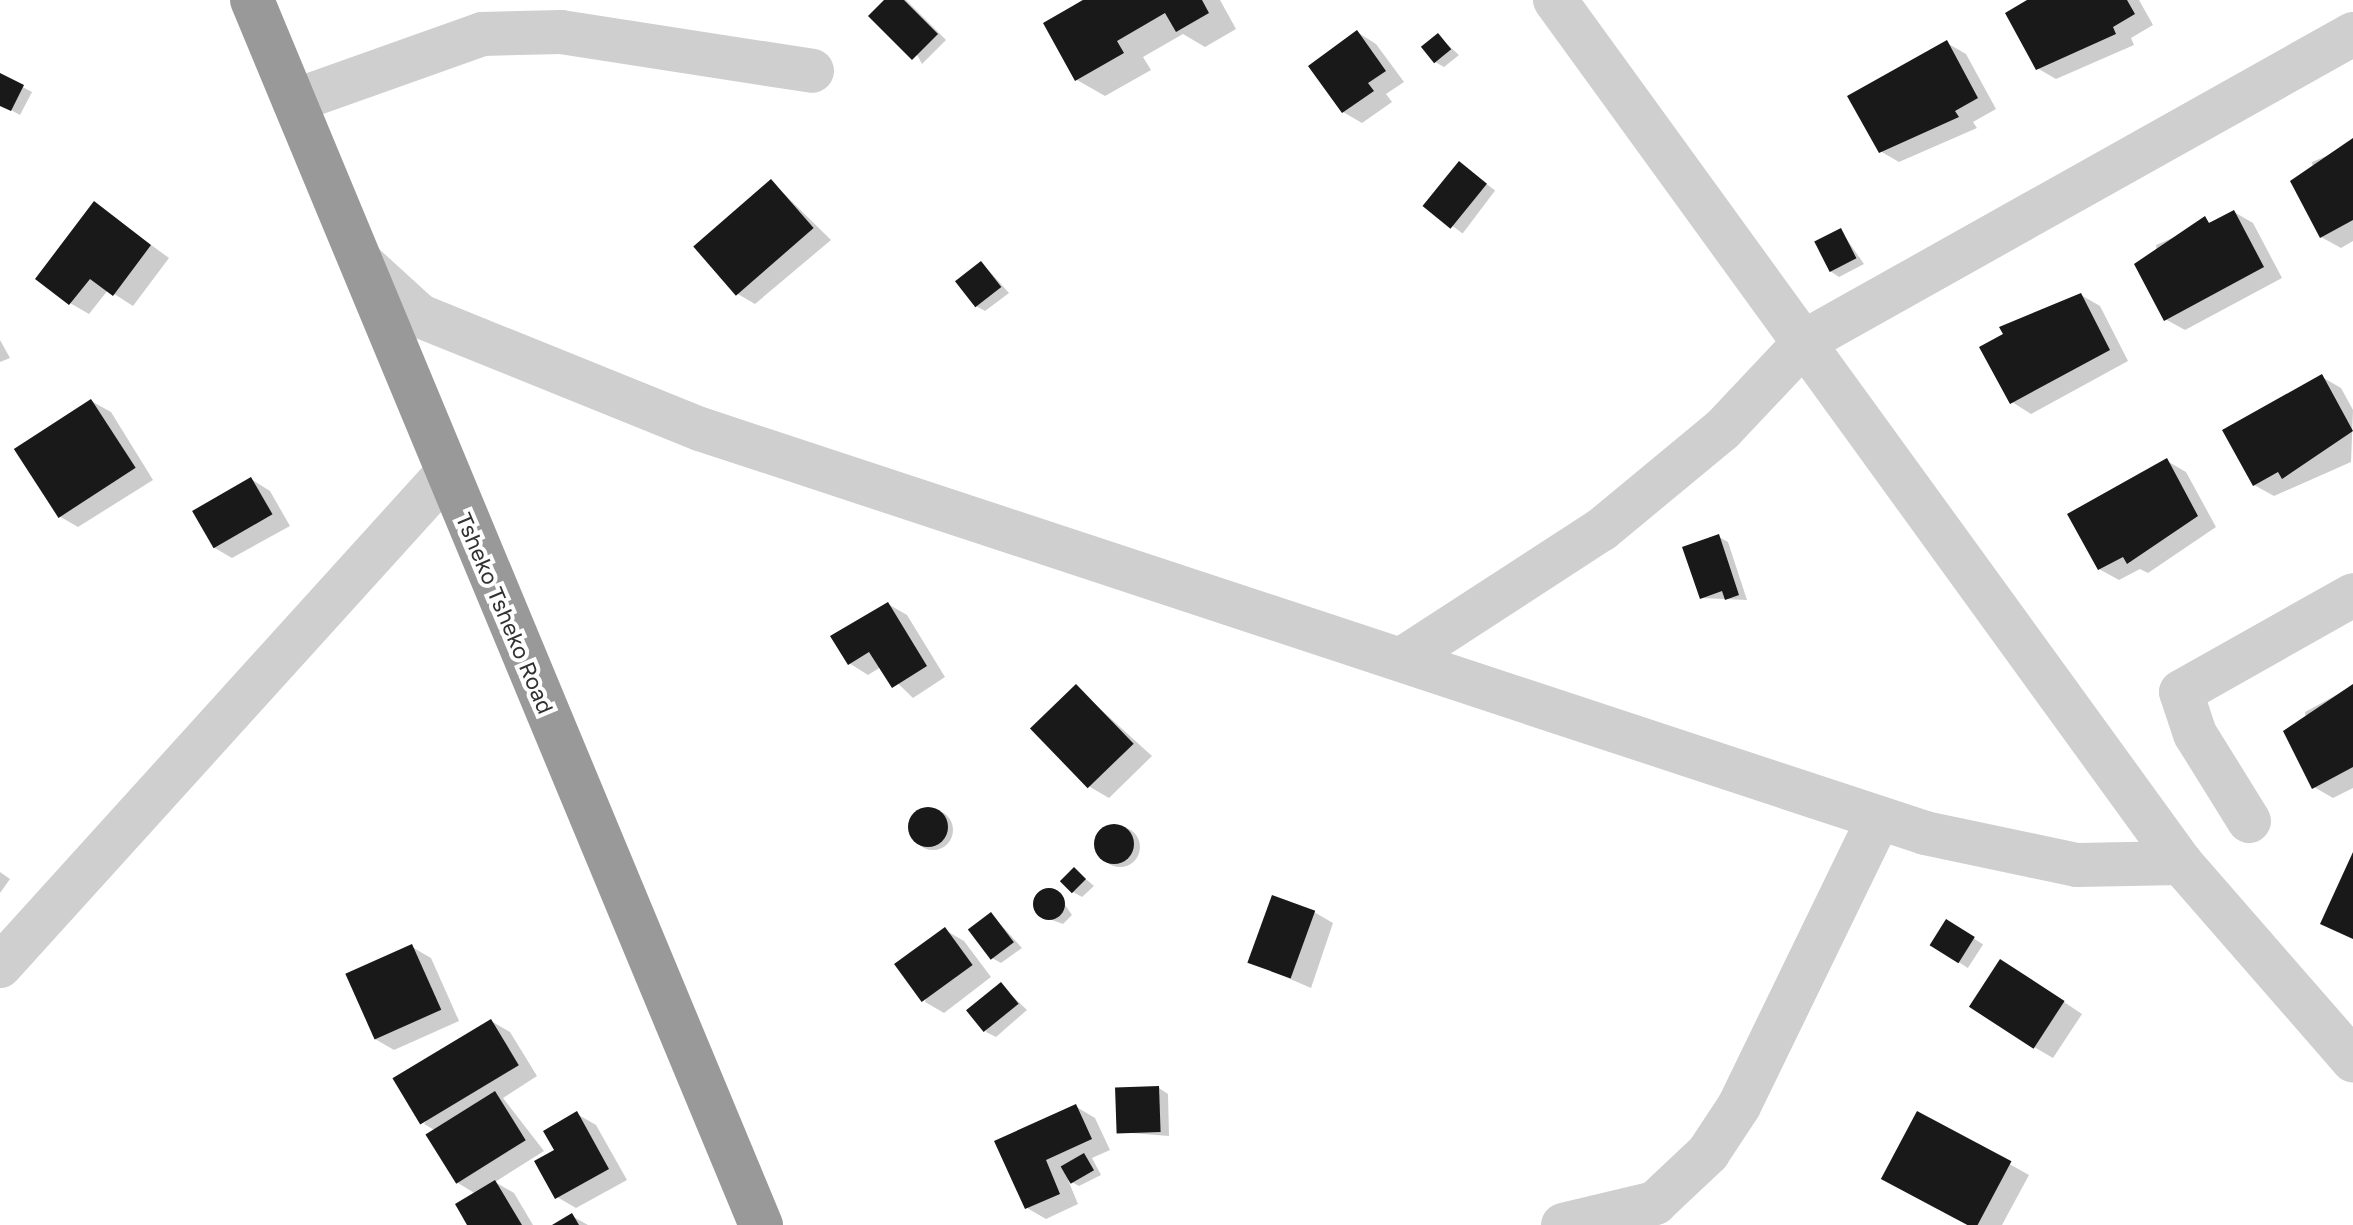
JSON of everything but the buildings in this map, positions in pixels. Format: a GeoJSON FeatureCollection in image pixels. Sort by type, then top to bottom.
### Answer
{"type":"FeatureCollection","features":[{"type":"Feature","properties":{"kind":"highway","name":"Tsheko Tsheko Road"},"geometry":{"type":"LineString","coordinates":[[252,0],[364,265],[446,474],[761,1225]]}},
{"type":"Feature","properties":{"kind":"street"},"geometry":{"type":"LineString","coordinates":[[1555,0],[1669,164],[1807,340],[2181,863],[2350,1051]]}},
{"type":"Feature","properties":{"kind":"street"},"geometry":{"type":"LineString","coordinates":[[294,101],[482,34],[561,32],[812,71]]}},
{"type":"Feature","properties":{"kind":"street"},"geometry":{"type":"LineString","coordinates":[[1402,659],[1601,530],[1723,429],[1807,340],[2353,34]]}},
{"type":"Feature","properties":{"kind":"street"},"geometry":{"type":"LineString","coordinates":[[364,265],[420,316],[541,369],[700,429],[1879,818],[2010,855],[2077,865],[2181,863]]}},
{"type":"Feature","properties":{"kind":"street"},"geometry":{"type":"LineString","coordinates":[[0,966],[446,474]]}},
{"type":"Feature","properties":{"kind":"street"},"geometry":{"type":"LineString","coordinates":[[2249,821],[2195,734],[2181,692],[2353,595]]}},
{"type":"Feature","properties":{"kind":"street"},"geometry":{"type":"LineString","coordinates":[[1563,1225],[1661,1214],[1739,1106],[1879,818]]}}]}
